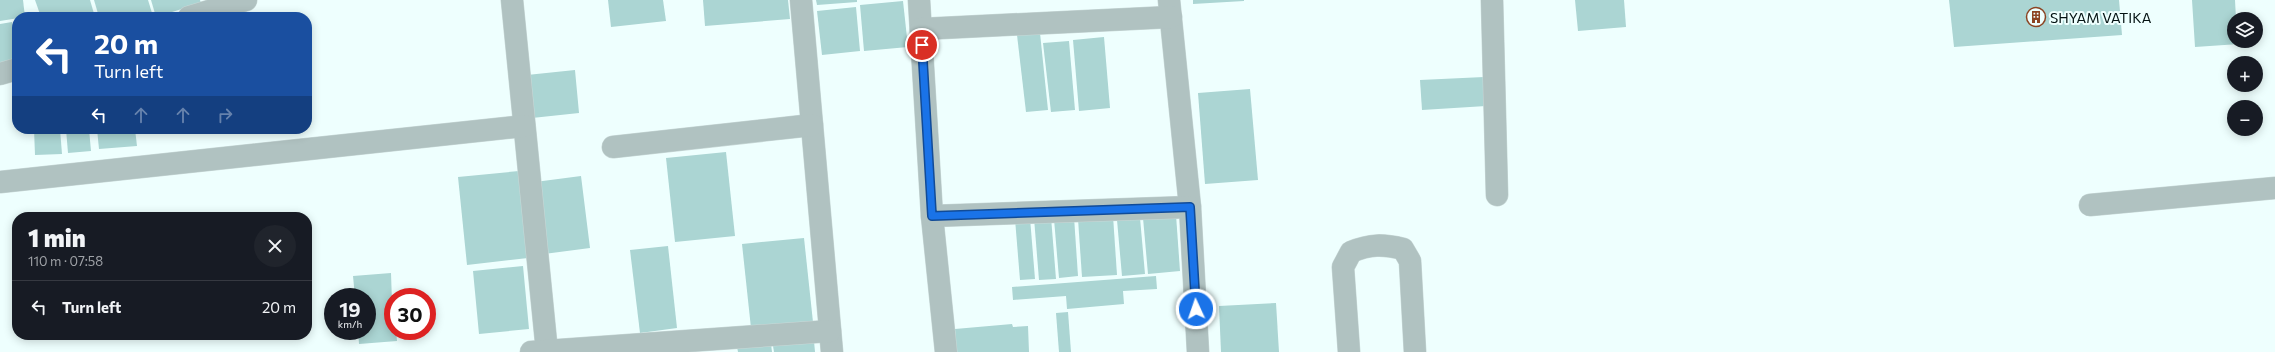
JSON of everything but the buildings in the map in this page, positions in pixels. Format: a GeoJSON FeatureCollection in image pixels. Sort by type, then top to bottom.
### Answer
{"type":"FeatureCollection","features":[{"type":"Feature","properties":{"kind":"street"},"geometry":{"type":"LineString","coordinates":[[206,12],[246,0]]}},
{"type":"Feature","properties":{"kind":"street"},"geometry":{"type":"LineString","coordinates":[[512,0],[524,126],[542,352],[831,342],[801,0]]}},
{"type":"Feature","properties":{"kind":"street"},"geometry":{"type":"LineString","coordinates":[[919,0],[932,216],[946,352]]}},
{"type":"Feature","properties":{"kind":"street"},"geometry":{"type":"LineString","coordinates":[[1492,0],[1497,195]]}},
{"type":"Feature","properties":{"kind":"street"},"geometry":{"type":"LineString","coordinates":[[921,29],[1170,9],[1190,207],[1198,352]]}},
{"type":"Feature","properties":{"kind":"street"},"geometry":{"type":"LineString","coordinates":[[0,74],[12,70]]}},
{"type":"Feature","properties":{"kind":"street"},"geometry":{"type":"LineString","coordinates":[[613,146],[812,125]]}},
{"type":"Feature","properties":{"kind":"street"},"geometry":{"type":"LineString","coordinates":[[0,182],[524,126]]}},
{"type":"Feature","properties":{"kind":"street"},"geometry":{"type":"LineString","coordinates":[[2090,205],[2275,188]]}},
{"type":"Feature","properties":{"kind":"street"},"geometry":{"type":"LineString","coordinates":[[932,216],[1190,207]]}},
{"type":"Feature","properties":{"kind":"street"},"geometry":{"type":"LineString","coordinates":[[1349,352],[1344,267],[1351,252],[1367,245],[1384,244],[1403,249],[1410,261],[1416,352]]}},
{"type":"Feature","properties":{"kind":"place","name":"SHYAM VATIKA"},"geometry":{"type":"Point","coordinates":[2036,17]}},
{"type":"Feature","properties":{"kind":"route"},"geometry":{"type":"LineString","coordinates":[[922,45],[932,216],[1190,207],[1196,309]]}}]}
